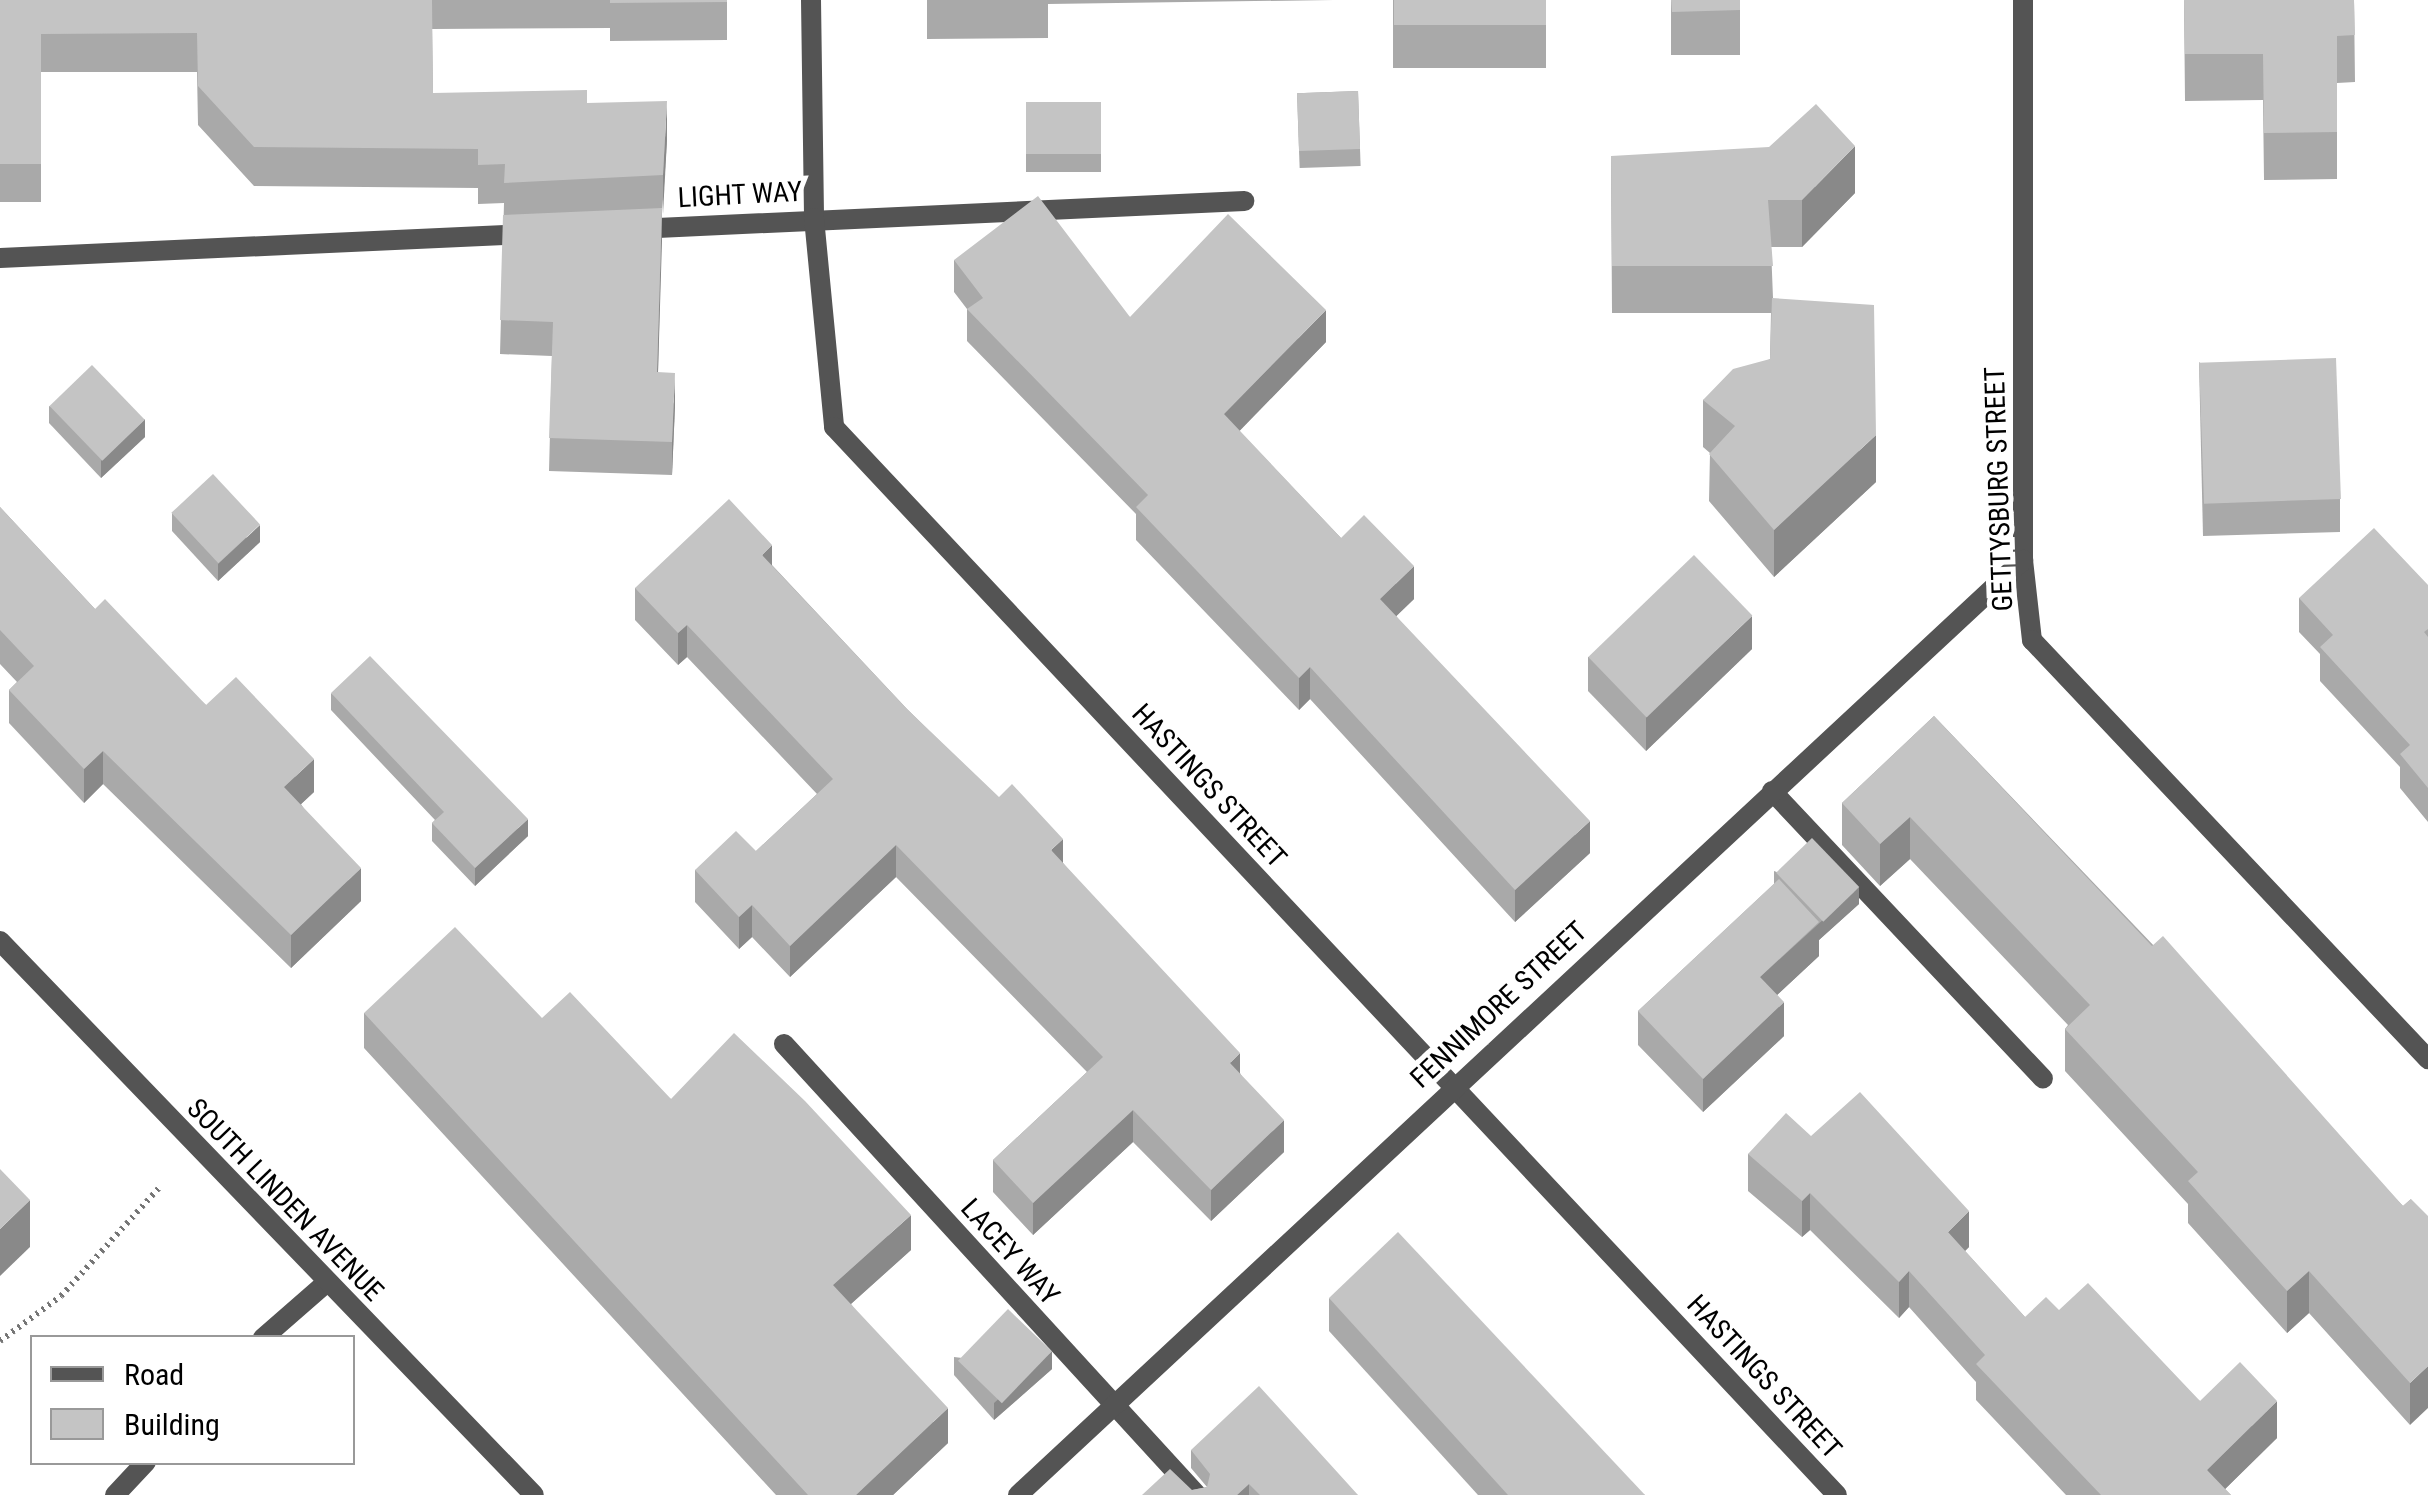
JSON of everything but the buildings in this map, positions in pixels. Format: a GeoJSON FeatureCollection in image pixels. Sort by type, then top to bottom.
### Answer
{"type":"FeatureCollection","features":[{"type":"Feature","properties":{"kind":"street","name":"HASTINGS STREET"},"geometry":{"type":"LineString","coordinates":[[812,0],[814,218],[834,427],[1837,1495]]}},
{"type":"Feature","properties":{"kind":"street","name":"GETTYSBURG STREET"},"geometry":{"type":"LineString","coordinates":[[2023,0],[2023,560],[2032,640],[2428,1059]]}},
{"type":"Feature","properties":{"kind":"street","name":"LIGHT WAY"},"geometry":{"type":"LineString","coordinates":[[601,230],[1244,201]]}},
{"type":"Feature","properties":{"kind":"street"},"geometry":{"type":"LineString","coordinates":[[0,258],[562,232]]}},
{"type":"Feature","properties":{"kind":"street","name":"FENNIMORE STREET"},"geometry":{"type":"LineString","coordinates":[[1018,1495],[1453,1085],[2023,560]]}},
{"type":"Feature","properties":{"kind":"street"},"geometry":{"type":"LineString","coordinates":[[1772,791],[2043,1080]]}},
{"type":"Feature","properties":{"kind":"street","name":"SOUTH LINDEN AVENUE"},"geometry":{"type":"LineString","coordinates":[[0,940],[326,1284],[534,1495]]}},
{"type":"Feature","properties":{"kind":"street","name":"LACEY WAY"},"geometry":{"type":"LineString","coordinates":[[784,1044],[1197,1495]]}},
{"type":"Feature","properties":{"kind":"street"},"geometry":{"type":"LineString","coordinates":[[266,1335],[326,1284]]}},
{"type":"Feature","properties":{"kind":"street"},"geometry":{"type":"LineString","coordinates":[[115,1495],[143,1465]]}},
{"type":"Feature","properties":{"kind":"path"},"geometry":{"type":"LineString","coordinates":[[0,1341],[61,1296],[159,1188]]}}]}
